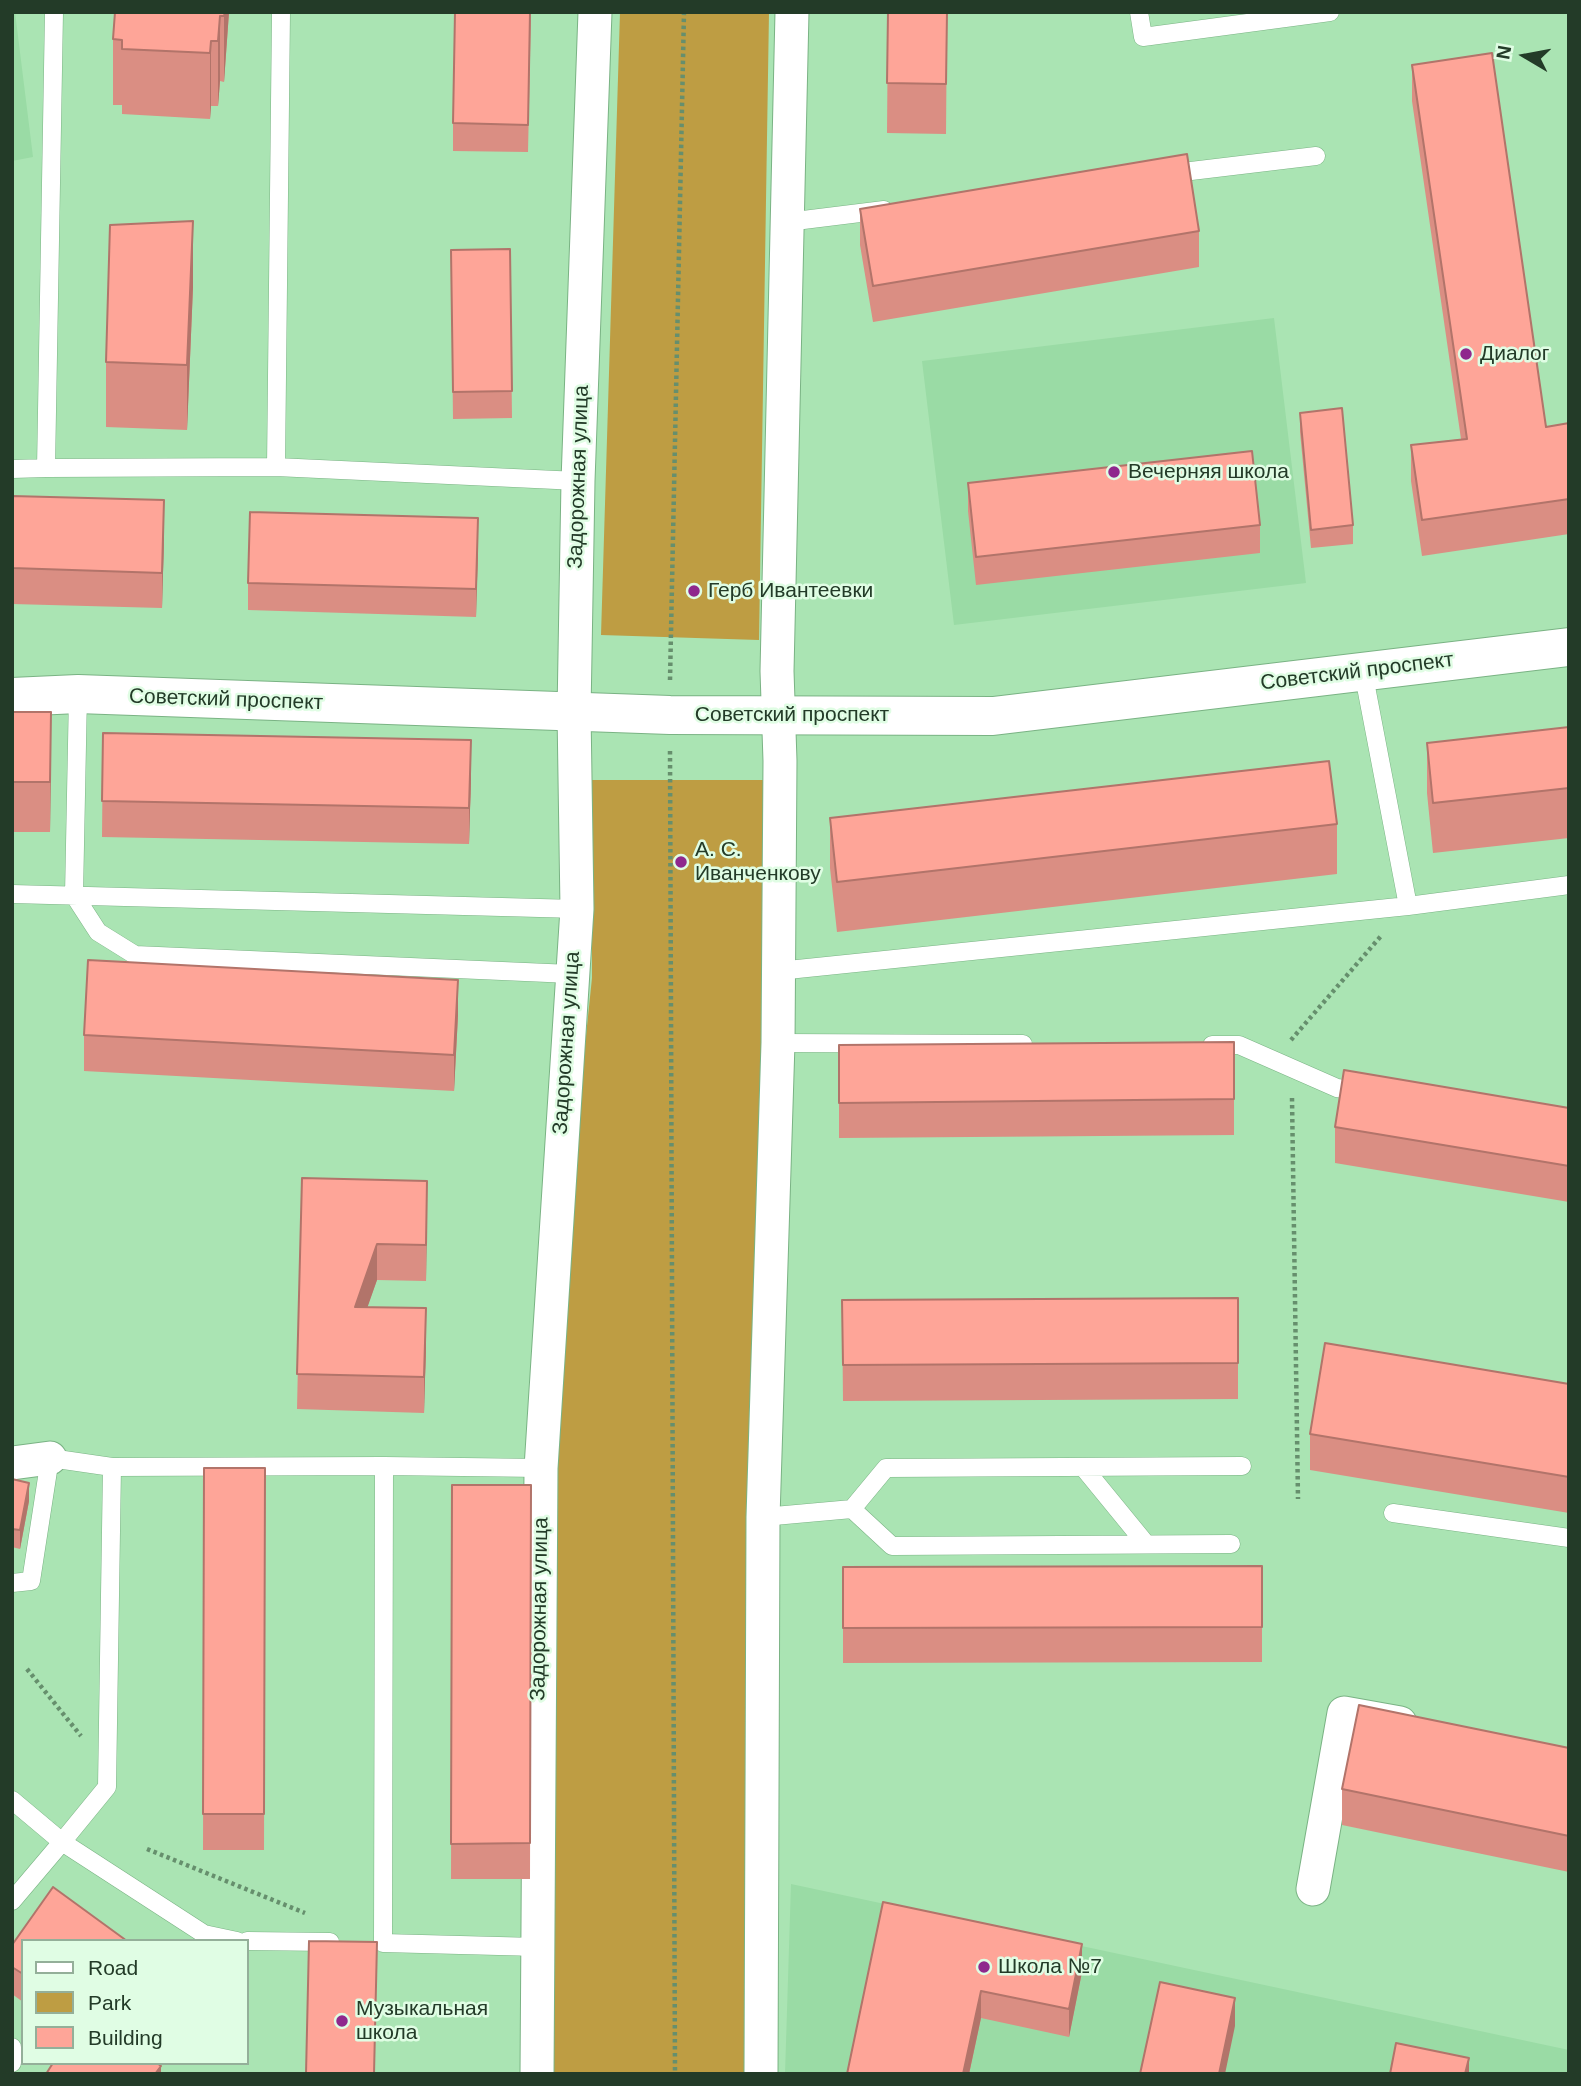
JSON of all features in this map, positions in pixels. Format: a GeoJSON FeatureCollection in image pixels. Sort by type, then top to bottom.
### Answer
{"type":"FeatureCollection","features":[{"type":"Feature","properties":{"kind":"street","name":"Задорожная улица"},"geometry":{"type":"LineString","coordinates":[[537,2074],[541,1468],[577,909],[574,712],[578,481],[595,12]]}},
{"type":"Feature","properties":{"kind":"street"},"geometry":{"type":"LineString","coordinates":[[761,2074],[763,1517],[778,1043],[777,671],[792,12]]}},
{"type":"Feature","properties":{"kind":"street","name":"Советский проспект"},"geometry":{"type":"LineString","coordinates":[[12,696],[78,694],[574,712],[670,731],[779,714],[993,716],[1569,647]]}},
{"type":"Feature","properties":{"kind":"street"},"geometry":{"type":"LineString","coordinates":[[12,1463],[50,1458]]}},
{"type":"Feature","properties":{"kind":"street"},"geometry":{"type":"LineString","coordinates":[[1313,1889],[1344,1713],[1437,1729]]}},
{"type":"Feature","properties":{"kind":"lane"},"geometry":{"type":"LineString","coordinates":[[46,468],[54,12]]}},
{"type":"Feature","properties":{"kind":"lane"},"geometry":{"type":"LineString","coordinates":[[276,467],[281,12]]}},
{"type":"Feature","properties":{"kind":"lane"},"geometry":{"type":"LineString","coordinates":[[1139,12],[1143,37],[1330,12]]}},
{"type":"Feature","properties":{"kind":"lane"},"geometry":{"type":"LineString","coordinates":[[1153,176],[1316,156]]}},
{"type":"Feature","properties":{"kind":"lane"},"geometry":{"type":"LineString","coordinates":[[787,222],[895,208]]}},
{"type":"Feature","properties":{"kind":"lane"},"geometry":{"type":"LineString","coordinates":[[12,469],[276,467],[578,481]]}},
{"type":"Feature","properties":{"kind":"lane"},"geometry":{"type":"LineString","coordinates":[[1363,671],[1408,906]]}},
{"type":"Feature","properties":{"kind":"lane"},"geometry":{"type":"LineString","coordinates":[[78,694],[74,895],[98,932],[135,956],[571,974]]}},
{"type":"Feature","properties":{"kind":"lane"},"geometry":{"type":"LineString","coordinates":[[778,971],[1408,906],[1569,886]]}},
{"type":"Feature","properties":{"kind":"lane"},"geometry":{"type":"LineString","coordinates":[[12,894],[577,909]]}},
{"type":"Feature","properties":{"kind":"lane"},"geometry":{"type":"LineString","coordinates":[[778,1043],[1043,1044]]}},
{"type":"Feature","properties":{"kind":"lane"},"geometry":{"type":"LineString","coordinates":[[1197,1045],[1239,1045],[1337,1088],[1378,1094]]}},
{"type":"Feature","properties":{"kind":"lane"},"geometry":{"type":"LineString","coordinates":[[12,1583],[31,1581],[50,1458],[112,1467],[541,1468]]}},
{"type":"Feature","properties":{"kind":"lane"},"geometry":{"type":"LineString","coordinates":[[384,1466],[376,1943],[537,1947]]}},
{"type":"Feature","properties":{"kind":"lane"},"geometry":{"type":"LineString","coordinates":[[763,1517],[852,1509],[886,1468],[1242,1466]]}},
{"type":"Feature","properties":{"kind":"lane"},"geometry":{"type":"LineString","coordinates":[[12,1901],[107,1787],[112,1467]]}},
{"type":"Feature","properties":{"kind":"lane"},"geometry":{"type":"LineString","coordinates":[[1083,1467],[1146,1544]]}},
{"type":"Feature","properties":{"kind":"lane"},"geometry":{"type":"LineString","coordinates":[[852,1509],[892,1546],[1231,1544]]}},
{"type":"Feature","properties":{"kind":"lane"},"geometry":{"type":"LineString","coordinates":[[1392,1513],[1569,1538]]}},
{"type":"Feature","properties":{"kind":"lane"},"geometry":{"type":"LineString","coordinates":[[12,1800],[62,1842],[204,1934],[228,1939]]}},
{"type":"Feature","properties":{"kind":"lane"},"geometry":{"type":"LineString","coordinates":[[248,1941],[342,1942]]}},
{"type":"Feature","properties":{"kind":"lane"},"geometry":{"type":"LineString","coordinates":[[12,2047],[15,2060],[12,2063]]}},
{"type":"Feature","properties":{"kind":"path"},"geometry":{"type":"LineString","coordinates":[[675,2074],[670,731],[684,12]]}},
{"type":"Feature","properties":{"kind":"path"},"geometry":{"type":"LineString","coordinates":[[1298,1499],[1291,1038],[1408,906]]}},
{"type":"Feature","properties":{"kind":"path"},"geometry":{"type":"LineString","coordinates":[[27,1669],[107,1769]]}},
{"type":"Feature","properties":{"kind":"path"},"geometry":{"type":"LineString","coordinates":[[147,1849],[316,1918]]}},
{"type":"Feature","properties":{"kind":"shaded area"},"geometry":{"type":"Polygon","coordinates":[[[12,12],[15,12],[33,157],[12,161],[12,12]]]}},
{"type":"Feature","properties":{"kind":"shaded area","name":"Вечерняя школа"},"geometry":{"type":"Polygon","coordinates":[[[1274,318],[1306,583],[954,625],[922,361],[1274,318]]]}},
{"type":"Feature","properties":{"kind":"shaded area","name":"Школа №7"},"geometry":{"type":"Polygon","coordinates":[[[791,1884],[1569,2050],[1569,2074],[785,2074],[791,1884]]]}},
{"type":"Feature","properties":{"kind":"green space"},"geometry":{"type":"Polygon","coordinates":[[[620,12],[769,12],[759,640],[601,635],[620,12]]]}},
{"type":"Feature","properties":{"kind":"green space"},"geometry":{"type":"Polygon","coordinates":[[[592,780],[763,780],[766,2074],[537,2074],[541,1468],[592,978],[592,780]]]}},
{"type":"Feature","properties":{"kind":"building"},"geometry":{"type":"Polygon","coordinates":[[[115,12],[225,12],[224,16],[220,16],[218,41],[211,41],[210,53],[122,49],[122,40],[113,39],[115,12]]]}},
{"type":"Feature","properties":{"kind":"building"},"geometry":{"type":"Polygon","coordinates":[[[455,12],[530,12],[528,125],[453,123],[455,12]]]}},
{"type":"Feature","properties":{"kind":"building"},"geometry":{"type":"Polygon","coordinates":[[[888,12],[947,12],[946,84],[887,83],[888,12]]]}},
{"type":"Feature","properties":{"kind":"building"},"geometry":{"type":"Polygon","coordinates":[[[1492,53],[1546,427],[1569,423],[1569,499],[1422,520],[1411,445],[1467,439],[1412,65],[1492,53]]]}},
{"type":"Feature","properties":{"kind":"building"},"geometry":{"type":"Polygon","coordinates":[[[1187,154],[1199,231],[873,286],[860,209],[1187,154]]]}},
{"type":"Feature","properties":{"kind":"building"},"geometry":{"type":"Polygon","coordinates":[[[193,221],[187,365],[106,362],[110,225],[193,221]]]}},
{"type":"Feature","properties":{"kind":"building"},"geometry":{"type":"Polygon","coordinates":[[[510,249],[512,391],[453,392],[451,250],[510,249]]]}},
{"type":"Feature","properties":{"kind":"building"},"geometry":{"type":"Polygon","coordinates":[[[1342,408],[1353,525],[1311,530],[1300,413],[1342,408]]]}},
{"type":"Feature","properties":{"kind":"building"},"geometry":{"type":"Polygon","coordinates":[[[1252,451],[1260,525],[976,557],[968,483],[1252,451]]]}},
{"type":"Feature","properties":{"kind":"building"},"geometry":{"type":"Polygon","coordinates":[[[12,496],[164,500],[162,573],[12,568],[12,496]]]}},
{"type":"Feature","properties":{"kind":"building"},"geometry":{"type":"Polygon","coordinates":[[[250,512],[478,518],[476,589],[248,583],[250,512]]]}},
{"type":"Feature","properties":{"kind":"building"},"geometry":{"type":"Polygon","coordinates":[[[12,712],[51,712],[50,782],[12,782],[12,712]]]}},
{"type":"Feature","properties":{"kind":"building"},"geometry":{"type":"Polygon","coordinates":[[[1569,727],[1569,788],[1433,803],[1427,743],[1569,727]]]}},
{"type":"Feature","properties":{"kind":"building"},"geometry":{"type":"Polygon","coordinates":[[[103,733],[471,740],[469,808],[102,801],[103,733]]]}},
{"type":"Feature","properties":{"kind":"building"},"geometry":{"type":"Polygon","coordinates":[[[1329,761],[1337,824],[837,882],[830,818],[1329,761]]]}},
{"type":"Feature","properties":{"kind":"building"},"geometry":{"type":"Polygon","coordinates":[[[88,960],[458,980],[454,1055],[84,1035],[88,960]]]}},
{"type":"Feature","properties":{"kind":"building"},"geometry":{"type":"Polygon","coordinates":[[[1234,1042],[1234,1099],[839,1103],[839,1045],[1234,1042]]]}},
{"type":"Feature","properties":{"kind":"building"},"geometry":{"type":"Polygon","coordinates":[[[1344,1070],[1569,1108],[1569,1166],[1335,1127],[1344,1070]]]}},
{"type":"Feature","properties":{"kind":"building"},"geometry":{"type":"Polygon","coordinates":[[[302,1178],[427,1181],[426,1245],[377,1244],[355,1307],[426,1308],[424,1377],[297,1374],[302,1178]]]}},
{"type":"Feature","properties":{"kind":"building"},"geometry":{"type":"Polygon","coordinates":[[[1238,1298],[1238,1363],[843,1365],[842,1300],[1238,1298]]]}},
{"type":"Feature","properties":{"kind":"building"},"geometry":{"type":"Polygon","coordinates":[[[1325,1343],[1569,1384],[1569,1477],[1310,1434],[1325,1343]]]}},
{"type":"Feature","properties":{"kind":"building"},"geometry":{"type":"Polygon","coordinates":[[[204,1468],[265,1468],[264,1814],[203,1814],[204,1468]]]}},
{"type":"Feature","properties":{"kind":"building"},"geometry":{"type":"Polygon","coordinates":[[[12,1479],[29,1483],[20,1530],[12,1529],[12,1479]]]}},
{"type":"Feature","properties":{"kind":"building"},"geometry":{"type":"Polygon","coordinates":[[[452,1485],[531,1485],[530,1843],[451,1844],[452,1485]]]}},
{"type":"Feature","properties":{"kind":"building"},"geometry":{"type":"Polygon","coordinates":[[[1262,1566],[1262,1627],[843,1628],[843,1567],[1262,1566]]]}},
{"type":"Feature","properties":{"kind":"building"},"geometry":{"type":"Polygon","coordinates":[[[1359,1705],[1569,1748],[1569,1836],[1342,1789],[1359,1705]]]}},
{"type":"Feature","properties":{"kind":"building"},"geometry":{"type":"Polygon","coordinates":[[[53,1887],[124,1939],[21,1939],[21,1973],[12,1967],[12,1945],[53,1887]]]}},
{"type":"Feature","properties":{"kind":"building"},"geometry":{"type":"Polygon","coordinates":[[[883,1902],[1082,1944],[1069,2009],[981,1991],[963,2074],[847,2074],[883,1902]]]}},
{"type":"Feature","properties":{"kind":"building","name":"Музыкальная школа"},"geometry":{"type":"Polygon","coordinates":[[[309,1941],[377,1942],[374,2074],[306,2074],[309,1941]]]}},
{"type":"Feature","properties":{"kind":"building"},"geometry":{"type":"Polygon","coordinates":[[[1160,1982],[1235,1998],[1219,2074],[1140,2074],[1160,1982]]]}},
{"type":"Feature","properties":{"kind":"building"},"geometry":{"type":"Polygon","coordinates":[[[1396,2043],[1469,2058],[1465,2074],[1390,2074],[1396,2043]]]}},
{"type":"Feature","properties":{"kind":"building"},"geometry":{"type":"Polygon","coordinates":[[[52,2065],[161,2066],[155,2074],[46,2074],[52,2065]]]}},
{"type":"Feature","properties":{"kind":"place","name":"Диалог"},"geometry":{"type":"Point","coordinates":[1466,354]}},
{"type":"Feature","properties":{"kind":"place","name":"Вечерняя школа"},"geometry":{"type":"Point","coordinates":[1114,472]}},
{"type":"Feature","properties":{"kind":"place","name":"Герб Ивантеевки"},"geometry":{"type":"Point","coordinates":[694,591]}},
{"type":"Feature","properties":{"kind":"place","name":"А. С. Иванченкову"},"geometry":{"type":"Point","coordinates":[681,862]}},
{"type":"Feature","properties":{"kind":"place","name":"Школа №7"},"geometry":{"type":"Point","coordinates":[984,1967]}},
{"type":"Feature","properties":{"kind":"place","name":"Музыкальная школа"},"geometry":{"type":"Point","coordinates":[342,2021]}}]}
